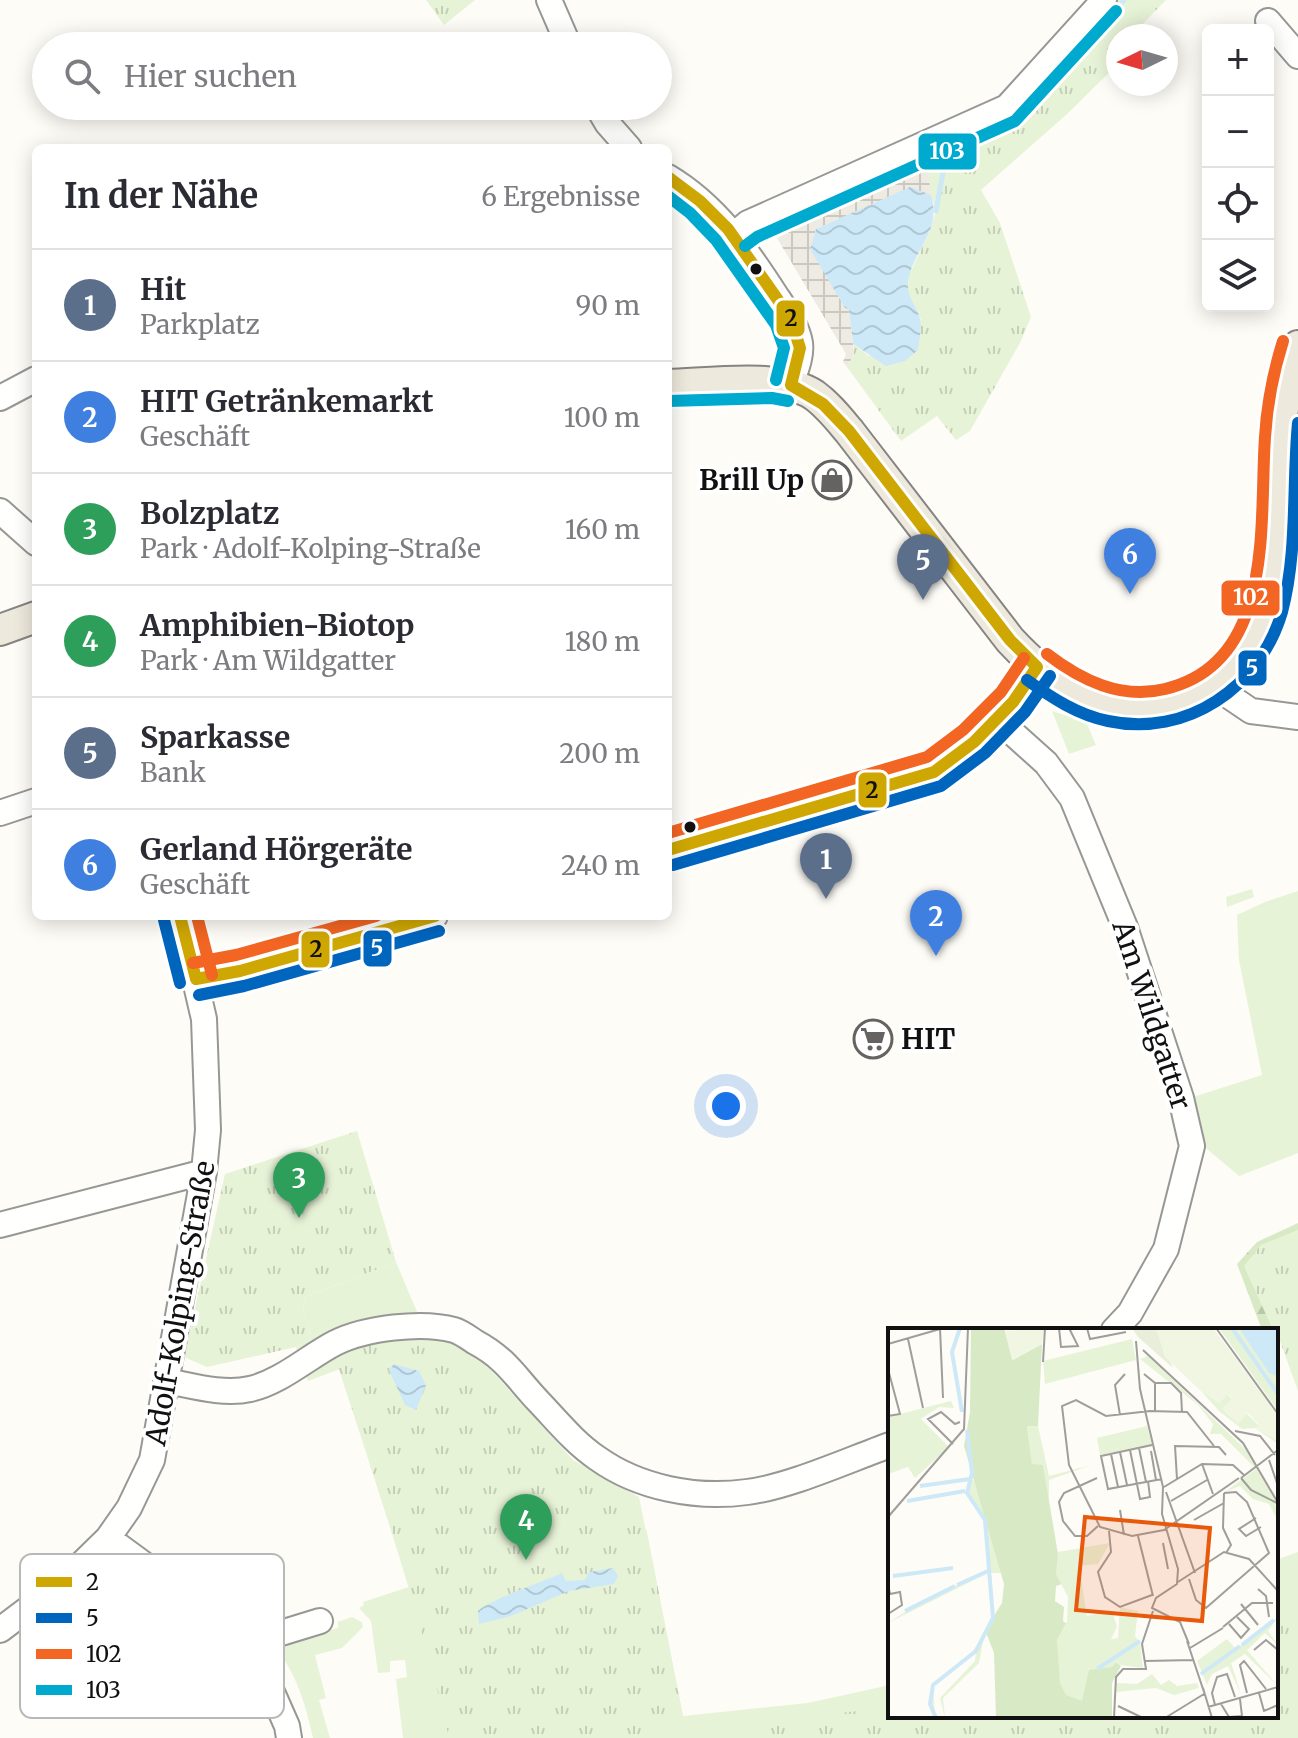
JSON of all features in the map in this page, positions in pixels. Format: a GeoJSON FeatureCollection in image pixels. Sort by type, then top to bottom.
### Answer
{"type":"FeatureCollection","features":[{"type":"Feature","properties":{"kind":"main road"},"geometry":{"type":"LineString","coordinates":[[672,385],[773,382],[811,393],[825,403],[849,431],[1010,640],[1037,667],[1057,683],[1085,698],[1131,709],[1176,705],[1214,686],[1235,664],[1259,626],[1288,516],[1283,407],[1288,376],[1298,346]]}},
{"type":"Feature","properties":{"kind":"main road"},"geometry":{"type":"LineString","coordinates":[[0,630],[32,618]]}},
{"type":"Feature","properties":{"kind":"street"},"geometry":{"type":"LineString","coordinates":[[549,0],[563,32]]}},
{"type":"Feature","properties":{"kind":"street"},"geometry":{"type":"LineString","coordinates":[[735,234],[748,223],[1007,107],[1104,0]]}},
{"type":"Feature","properties":{"kind":"street"},"geometry":{"type":"LineString","coordinates":[[1268,21],[1298,56]]}},
{"type":"Feature","properties":{"kind":"street"},"geometry":{"type":"LineString","coordinates":[[605,120],[625,144]]}},
{"type":"Feature","properties":{"kind":"street"},"geometry":{"type":"LineString","coordinates":[[672,179],[686,188],[735,234],[797,330],[801,347],[791,385]]}},
{"type":"Feature","properties":{"kind":"street"},"geometry":{"type":"LineString","coordinates":[[0,398],[32,381]]}},
{"type":"Feature","properties":{"kind":"street"},"geometry":{"type":"LineString","coordinates":[[0,511],[32,539]]}},
{"type":"Feature","properties":{"kind":"street"},"geometry":{"type":"LineString","coordinates":[[672,849],[934,772],[974,742],[997,719],[1028,683],[1037,667]]}},
{"type":"Feature","properties":{"kind":"street"},"geometry":{"type":"LineString","coordinates":[[1214,686],[1251,711],[1298,717]]}},
{"type":"Feature","properties":{"kind":"street","name":"Am Wildgatter"},"geometry":{"type":"LineString","coordinates":[[997,719],[1046,763],[1072,798],[1125,927],[1181,1098],[1192,1146],[1166,1249],[1130,1313],[1116,1328]]}},
{"type":"Feature","properties":{"kind":"street"},"geometry":{"type":"LineString","coordinates":[[0,813],[32,802]]}},
{"type":"Feature","properties":{"kind":"street","name":"Adolf-Kolping-Straße"},"geometry":{"type":"LineString","coordinates":[[92,1554],[108,1538],[129,1508],[152,1460],[204,1172],[208,1130],[204,1019],[181,920]]}},
{"type":"Feature","properties":{"kind":"street"},"geometry":{"type":"LineString","coordinates":[[196,979],[240,971],[421,920]]}},
{"type":"Feature","properties":{"kind":"street"},"geometry":{"type":"LineString","coordinates":[[0,1225],[204,1172]]}},
{"type":"Feature","properties":{"kind":"street"},"geometry":{"type":"LineString","coordinates":[[167,1381],[211,1390],[250,1389],[356,1335],[410,1326],[455,1330],[498,1355],[536,1399],[595,1457],[621,1473],[666,1489],[745,1493],[888,1446]]}},
{"type":"Feature","properties":{"kind":"street"},"geometry":{"type":"LineString","coordinates":[[108,1538],[130,1554]]}},
{"type":"Feature","properties":{"kind":"street","name":"Adolf-Kolping-Straße"},"geometry":{"type":"LineString","coordinates":[[0,1630],[20,1615]]}},
{"type":"Feature","properties":{"kind":"street"},"geometry":{"type":"LineString","coordinates":[[284,1632],[320,1621]]}},
{"type":"Feature","properties":{"kind":"street"},"geometry":{"type":"LineString","coordinates":[[283,1718],[289,1738]]}},
{"type":"Feature","properties":{"kind":"green space"},"geometry":{"type":"Polygon","coordinates":[[[426,0],[475,0],[444,25],[426,0]]]}},
{"type":"Feature","properties":{"kind":"green space"},"geometry":{"type":"Polygon","coordinates":[[[1104,0],[1166,0],[1143,24],[1106,24],[1106,76],[981,190],[1000,223],[1031,317],[1021,341],[970,431],[956,440],[937,416],[901,441],[847,367],[854,354],[853,344],[869,356],[921,320],[907,291],[909,275],[936,211],[926,154],[1007,107],[1104,0]]]}},
{"type":"Feature","properties":{"kind":"green space"},"geometry":{"type":"Polygon","coordinates":[[[1052,711],[1086,722],[1096,745],[1069,754],[1052,711]]]}},
{"type":"Feature","properties":{"kind":"green space"},"geometry":{"type":"Polygon","coordinates":[[[1252,889],[1254,897],[1227,907],[1226,897],[1252,889]]]}},
{"type":"Feature","properties":{"kind":"green space"},"geometry":{"type":"Polygon","coordinates":[[[1298,891],[1298,1153],[1239,1176],[1200,1143],[1193,1097],[1262,1075],[1239,960],[1237,915],[1298,891]]]}},
{"type":"Feature","properties":{"kind":"green space"},"geometry":{"type":"Polygon","coordinates":[[[357,1131],[396,1262],[305,1297],[303,1310],[311,1339],[296,1347],[207,1367],[184,1357],[225,1174],[357,1131]]]}},
{"type":"Feature","properties":{"kind":"green space"},"geometry":{"type":"Polygon","coordinates":[[[1298,1223],[1298,1324],[1278,1329],[1261,1328],[1237,1264],[1257,1242],[1298,1223]]]}},
{"type":"Feature","properties":{"kind":"green space"},"geometry":{"type":"Polygon","coordinates":[[[1298,1230],[1298,1391],[1278,1328],[1272,1328],[1244,1266],[1261,1245],[1298,1230]]]}},
{"type":"Feature","properties":{"kind":"green space"},"geometry":{"type":"Polygon","coordinates":[[[396,1262],[420,1319],[479,1357],[573,1460],[639,1497],[683,1716],[808,1703],[888,1685],[889,1718],[882,1738],[403,1738],[396,1679],[407,1677],[405,1660],[390,1661],[390,1672],[378,1673],[371,1621],[359,1608],[364,1605],[363,1602],[409,1587],[340,1369],[308,1381],[296,1347],[311,1339],[303,1310],[305,1297],[396,1262]]]}},
{"type":"Feature","properties":{"kind":"green space"},"geometry":{"type":"Polygon","coordinates":[[[381,1338],[408,1340],[474,1363],[514,1403],[551,1450],[598,1487],[632,1498],[647,1532],[683,1716],[665,1738],[449,1738],[410,1593],[334,1354],[381,1338]]]}},
{"type":"Feature","properties":{"kind":"green space"},"geometry":{"type":"Polygon","coordinates":[[[1298,1552],[1298,1626],[1278,1629],[1278,1559],[1298,1552]]]}},
{"type":"Feature","properties":{"kind":"green space"},"geometry":{"type":"Polygon","coordinates":[[[1298,1596],[1298,1738],[741,1738],[797,1717],[888,1708],[888,1718],[1278,1718],[1278,1601],[1298,1596]]]}},
{"type":"Feature","properties":{"kind":"green space"},"geometry":{"type":"Polygon","coordinates":[[[352,1617],[362,1622],[363,1627],[342,1648],[315,1655],[326,1698],[319,1700],[330,1738],[313,1738],[299,1689],[284,1661],[284,1643],[338,1628],[338,1622],[352,1617]]]}},
{"type":"Feature","properties":{"kind":"shaded area"},"geometry":{"type":"Polygon","coordinates":[[[926,154],[931,195],[910,188],[816,229],[810,249],[849,308],[854,354],[847,367],[843,362],[846,354],[774,233],[765,237],[761,224],[926,154]]]}},
{"type":"Feature","properties":{"kind":"water"},"geometry":{"type":"Polygon","coordinates":[[[910,187],[931,195],[934,207],[931,228],[912,266],[908,283],[909,294],[920,319],[920,339],[918,350],[905,361],[886,366],[853,344],[849,309],[845,308],[810,249],[816,229],[910,187]]]}},
{"type":"Feature","properties":{"kind":"water"},"geometry":{"type":"Polygon","coordinates":[[[394,1364],[419,1371],[426,1385],[416,1410],[405,1405],[389,1370],[394,1364]]]}},
{"type":"Feature","properties":{"kind":"water"},"geometry":{"type":"Polygon","coordinates":[[[613,1568],[618,1576],[614,1584],[569,1591],[511,1616],[479,1624],[478,1611],[504,1596],[562,1573],[566,1581],[585,1580],[589,1572],[613,1568]]]}},
{"type":"Feature","properties":{"kind":"waterway"},"geometry":{"type":"LineString","coordinates":[[936,211],[944,167],[962,149],[1013,125],[1124,0]]}},
{"type":"Feature","properties":{"kind":"transit line","name":"103"},"geometry":{"type":"LineString","coordinates":[[745,246],[757,237],[1015,121],[1116,11]]}},
{"type":"Feature","properties":{"kind":"transit line","name":"2"},"geometry":{"type":"LineString","coordinates":[[672,180],[700,201],[728,229],[790,317],[800,348],[791,385]]}},
{"type":"Feature","properties":{"kind":"transit line","name":"103"},"geometry":{"type":"LineString","coordinates":[[672,199],[716,240],[776,325],[784,348],[776,380]]}},
{"type":"Feature","properties":{"kind":"transit line","name":"102"},"geometry":{"type":"LineString","coordinates":[[1047,654],[1074,672],[1102,685],[1117,690],[1149,692],[1201,674],[1227,651],[1244,621],[1254,586],[1260,548],[1267,413],[1283,341]]}},
{"type":"Feature","properties":{"kind":"transit line","name":"2"},"geometry":{"type":"LineString","coordinates":[[791,385],[823,404],[849,431],[1010,640],[1037,667]]}},
{"type":"Feature","properties":{"kind":"transit line","name":"103"},"geometry":{"type":"LineString","coordinates":[[672,401],[772,398],[788,401]]}},
{"type":"Feature","properties":{"kind":"transit line","name":"5"},"geometry":{"type":"LineString","coordinates":[[1027,680],[1086,715],[1137,724],[1165,722],[1192,714],[1238,684],[1257,663],[1282,612],[1293,542],[1298,423]]}},
{"type":"Feature","properties":{"kind":"transit line","name":"102"},"geometry":{"type":"LineString","coordinates":[[672,832],[927,757],[963,730],[1001,692],[1024,658]]}},
{"type":"Feature","properties":{"kind":"transit line","name":"2"},"geometry":{"type":"LineString","coordinates":[[672,849],[934,772],[974,742],[1013,702],[1037,667]]}},
{"type":"Feature","properties":{"kind":"transit line","name":"5"},"geometry":{"type":"LineString","coordinates":[[673,865],[941,786],[985,753],[1025,712],[1050,676]]}},
{"type":"Feature","properties":{"kind":"transit line","name":"5"},"geometry":{"type":"LineString","coordinates":[[164,920],[180,983]]}},
{"type":"Feature","properties":{"kind":"transit line","name":"2"},"geometry":{"type":"LineString","coordinates":[[181,920],[196,979]]}},
{"type":"Feature","properties":{"kind":"transit line","name":"102"},"geometry":{"type":"LineString","coordinates":[[198,920],[212,975]]}},
{"type":"Feature","properties":{"kind":"transit line","name":"102"},"geometry":{"type":"LineString","coordinates":[[193,963],[236,955],[362,920]]}},
{"type":"Feature","properties":{"kind":"transit line","name":"2"},"geometry":{"type":"LineString","coordinates":[[196,979],[240,971],[421,920]]}},
{"type":"Feature","properties":{"kind":"transit line","name":"5"},"geometry":{"type":"LineString","coordinates":[[199,995],[244,986],[439,931]]}},
{"type":"Feature","properties":{"kind":"place","name":"Brill Up"},"geometry":{"type":"Point","coordinates":[832,480]}},
{"type":"Feature","properties":{"kind":"place","name":"Gerland Hörgeräte"},"geometry":{"type":"Point","coordinates":[1130,594]}},
{"type":"Feature","properties":{"kind":"place","name":"Sparkasse"},"geometry":{"type":"Point","coordinates":[923,600]}},
{"type":"Feature","properties":{"kind":"place","name":"Hit"},"geometry":{"type":"Point","coordinates":[826,899]}},
{"type":"Feature","properties":{"kind":"place","name":"HIT Getränkemarkt"},"geometry":{"type":"Point","coordinates":[936,956]}},
{"type":"Feature","properties":{"kind":"place","name":"HIT"},"geometry":{"type":"Point","coordinates":[873,1039]}},
{"type":"Feature","properties":{"kind":"place","name":"Bolzplatz"},"geometry":{"type":"Point","coordinates":[299,1218]}},
{"type":"Feature","properties":{"kind":"place","name":"Amphibien-Biotop"},"geometry":{"type":"Point","coordinates":[526,1560]}}]}
